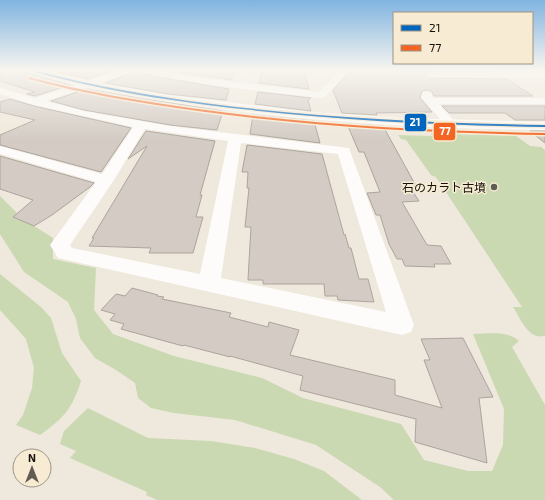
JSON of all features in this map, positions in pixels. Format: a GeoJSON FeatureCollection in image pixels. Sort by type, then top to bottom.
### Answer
{"type":"FeatureCollection","features":[{"type":"Feature","properties":{"kind":"main road"},"geometry":{"type":"LineString","coordinates":[[135,93],[239,108],[398,122],[545,126]]}},
{"type":"Feature","properties":{"kind":"street"},"geometry":{"type":"LineString","coordinates":[[7,93],[34,102],[141,125],[235,139],[344,151],[402,324],[65,253],[60,245],[106,180],[141,125]]}},
{"type":"Feature","properties":{"kind":"street"},"geometry":{"type":"LineString","coordinates":[[34,102],[59,93]]}},
{"type":"Feature","properties":{"kind":"street"},"geometry":{"type":"LineString","coordinates":[[300,93],[321,96],[324,93]]}},
{"type":"Feature","properties":{"kind":"street"},"geometry":{"type":"LineString","coordinates":[[427,93],[426,97],[451,124]]}},
{"type":"Feature","properties":{"kind":"street"},"geometry":{"type":"LineString","coordinates":[[430,101],[545,101]]}},
{"type":"Feature","properties":{"kind":"street"},"geometry":{"type":"LineString","coordinates":[[209,283],[235,139]]}},
{"type":"Feature","properties":{"kind":"street"},"geometry":{"type":"LineString","coordinates":[[0,150],[106,180]]}},
{"type":"Feature","properties":{"kind":"green space"},"geometry":{"type":"Polygon","coordinates":[[[431,133],[516,136],[530,146],[541,147],[545,150],[545,336],[534,335],[522,323],[513,307],[522,307],[436,177],[431,175],[406,140],[401,139],[398,135],[432,136],[431,133]]]}},
{"type":"Feature","properties":{"kind":"green space"},"geometry":{"type":"Polygon","coordinates":[[[0,196],[23,219],[53,238],[53,259],[96,268],[94,310],[113,334],[174,356],[262,378],[303,398],[401,424],[424,460],[468,471],[492,471],[503,445],[504,409],[473,334],[498,333],[509,335],[519,341],[512,347],[545,405],[545,500],[394,500],[380,487],[316,445],[235,420],[174,413],[151,408],[138,398],[135,383],[95,358],[80,338],[76,319],[68,302],[24,272],[0,234],[0,196]]]}},
{"type":"Feature","properties":{"kind":"green space"},"geometry":{"type":"Polygon","coordinates":[[[0,274],[41,307],[51,318],[62,353],[81,381],[78,391],[66,412],[40,435],[16,425],[23,415],[32,388],[34,368],[26,339],[0,310],[0,274]]]}},
{"type":"Feature","properties":{"kind":"green space"},"geometry":{"type":"Polygon","coordinates":[[[88,408],[148,438],[211,441],[255,448],[294,459],[324,471],[362,500],[157,500],[146,495],[147,492],[70,458],[76,451],[60,444],[64,431],[88,408]]]}},
{"type":"Feature","properties":{"kind":"building"},"geometry":{"type":"Polygon","coordinates":[[[30,93],[43,93],[35,96],[27,94],[30,93]]]}},
{"type":"Feature","properties":{"kind":"building"},"geometry":{"type":"Polygon","coordinates":[[[74,93],[112,93],[223,111],[217,130],[170,125],[84,110],[51,101],[74,93]]]}},
{"type":"Feature","properties":{"kind":"building"},"geometry":{"type":"Polygon","coordinates":[[[164,93],[228,93],[226,100],[164,93]]]}},
{"type":"Feature","properties":{"kind":"building"},"geometry":{"type":"Polygon","coordinates":[[[258,93],[311,98],[308,100],[311,111],[255,104],[258,93]]]}},
{"type":"Feature","properties":{"kind":"building"},"geometry":{"type":"Polygon","coordinates":[[[334,93],[421,93],[420,98],[432,112],[376,113],[377,115],[342,113],[334,93]]]}},
{"type":"Feature","properties":{"kind":"building"},"geometry":{"type":"Polygon","coordinates":[[[433,93],[529,93],[533,96],[434,96],[433,93]]]}},
{"type":"Feature","properties":{"kind":"building"},"geometry":{"type":"Polygon","coordinates":[[[10,99],[34,106],[131,128],[101,172],[0,145],[0,135],[35,120],[0,112],[0,102],[10,99]]]}},
{"type":"Feature","properties":{"kind":"building"},"geometry":{"type":"Polygon","coordinates":[[[442,106],[545,106],[545,120],[515,120],[505,113],[449,113],[442,106]]]}},
{"type":"Feature","properties":{"kind":"building"},"geometry":{"type":"Polygon","coordinates":[[[253,115],[314,121],[320,143],[250,134],[253,115]]]}},
{"type":"Feature","properties":{"kind":"building"},"geometry":{"type":"Polygon","coordinates":[[[347,124],[383,126],[416,186],[409,186],[419,201],[402,202],[427,245],[441,246],[451,264],[434,264],[435,267],[405,266],[402,259],[397,259],[389,244],[380,215],[376,215],[367,193],[380,192],[364,152],[359,152],[347,124]]]}},
{"type":"Feature","properties":{"kind":"building"},"geometry":{"type":"Polygon","coordinates":[[[146,131],[215,141],[200,195],[202,195],[196,217],[203,217],[193,253],[149,253],[151,248],[89,246],[94,238],[92,238],[147,146],[128,159],[146,131]]]}},
{"type":"Feature","properties":{"kind":"building"},"geometry":{"type":"Polygon","coordinates":[[[530,131],[545,131],[545,143],[530,131]]]}},
{"type":"Feature","properties":{"kind":"building"},"geometry":{"type":"Polygon","coordinates":[[[247,145],[322,154],[344,235],[345,234],[349,248],[351,248],[359,279],[368,279],[374,302],[338,300],[337,296],[325,296],[324,284],[263,284],[263,280],[248,280],[251,227],[245,227],[249,188],[247,188],[248,172],[242,172],[247,145]]]}},
{"type":"Feature","properties":{"kind":"building"},"geometry":{"type":"Polygon","coordinates":[[[0,156],[94,183],[52,215],[34,226],[13,217],[33,200],[0,189],[0,156]]]}},
{"type":"Feature","properties":{"kind":"building"},"geometry":{"type":"Polygon","coordinates":[[[132,288],[164,297],[162,299],[231,313],[229,317],[268,327],[269,322],[299,330],[290,355],[395,380],[395,395],[442,408],[424,360],[430,360],[421,339],[463,338],[493,397],[479,398],[487,463],[415,442],[416,419],[300,390],[303,376],[121,329],[124,324],[110,320],[115,314],[101,310],[116,294],[125,296],[132,288]]]}},
{"type":"Feature","properties":{"kind":"transit line","name":"77"},"geometry":{"type":"LineString","coordinates":[[93,93],[273,120],[409,130],[545,134]]}},
{"type":"Feature","properties":{"kind":"transit line","name":"21"},"geometry":{"type":"LineString","coordinates":[[136,93],[230,107],[365,120],[545,126]]}},
{"type":"Feature","properties":{"kind":"place","name":"石のカラト古墳"},"geometry":{"type":"Point","coordinates":[494,187]}}]}
